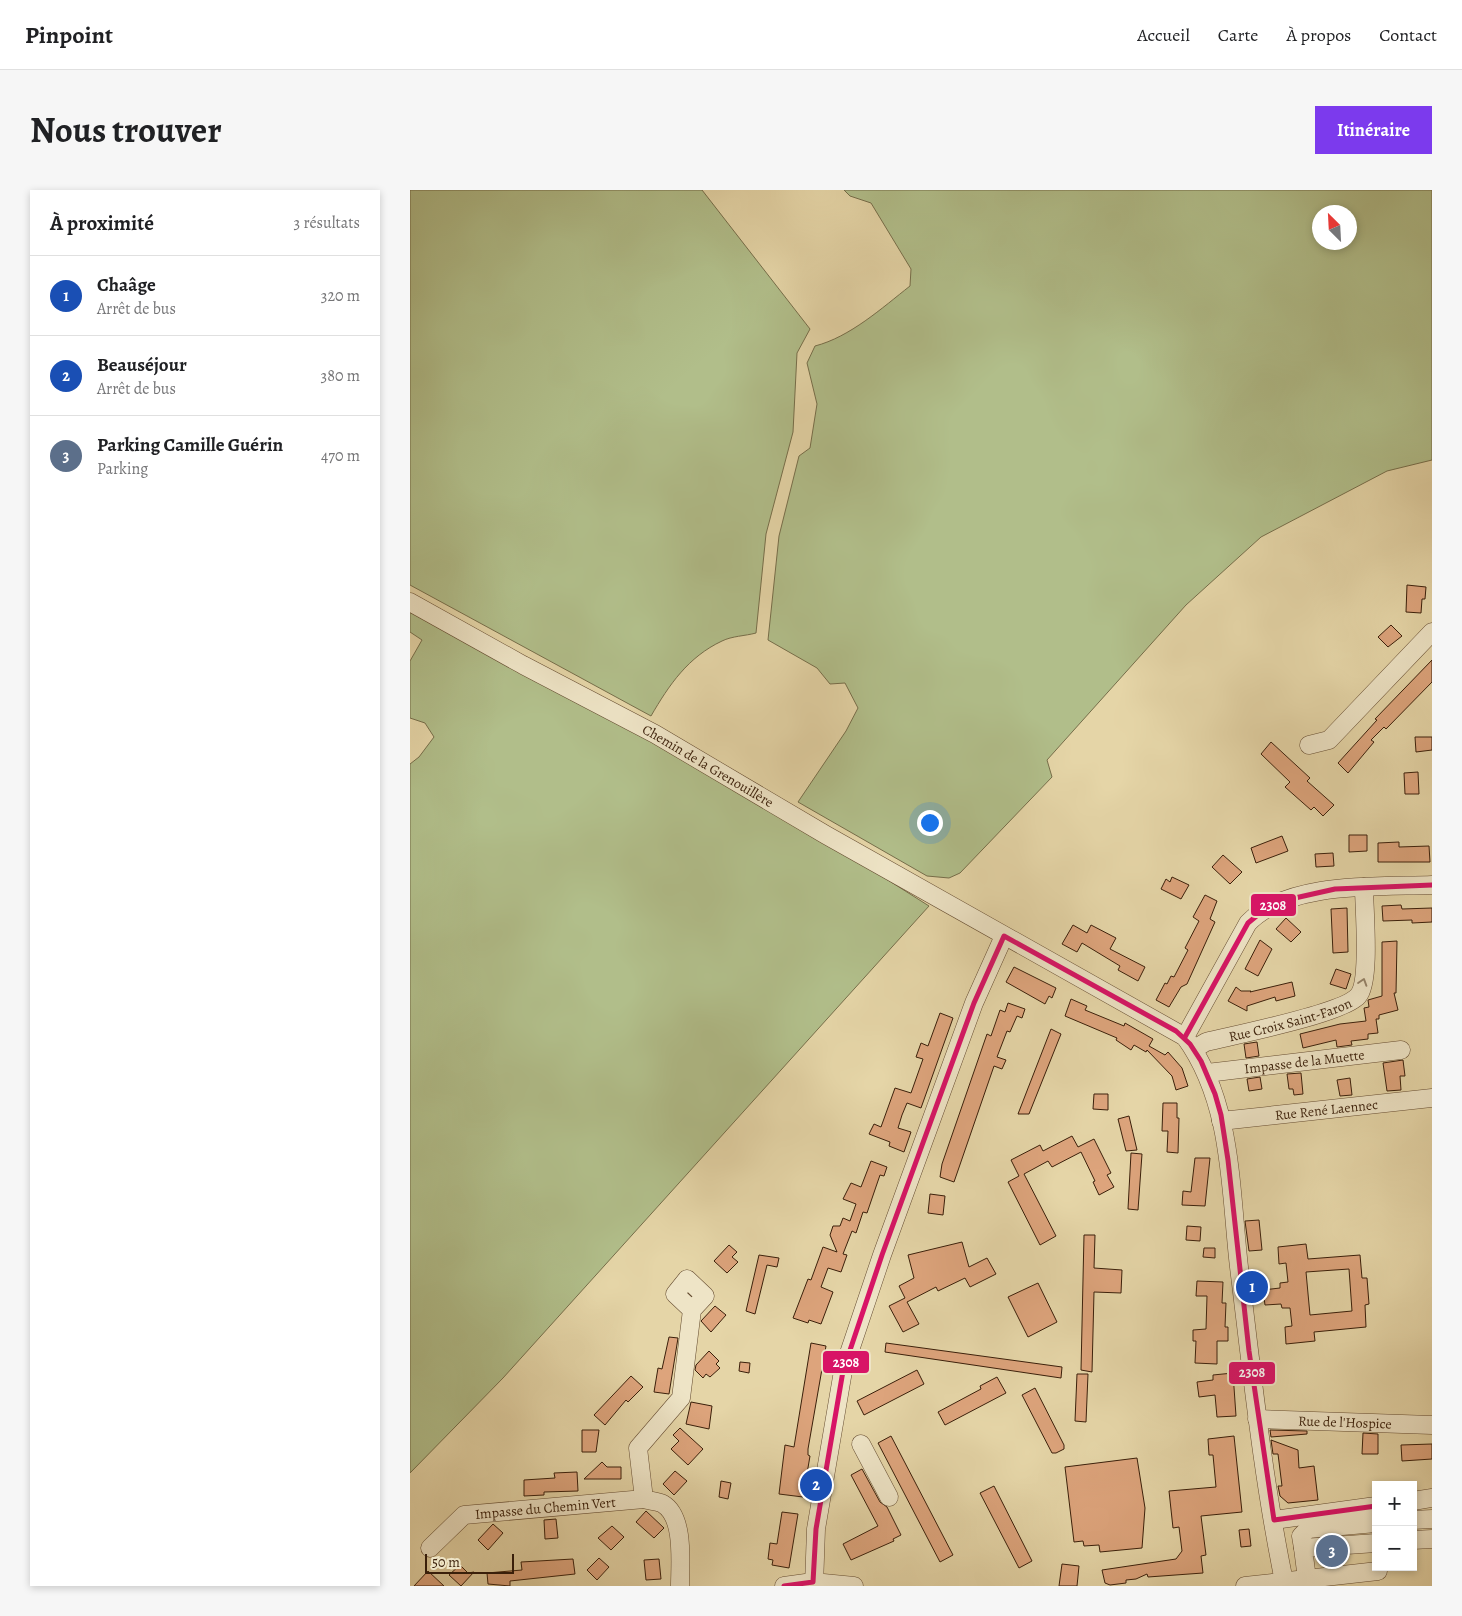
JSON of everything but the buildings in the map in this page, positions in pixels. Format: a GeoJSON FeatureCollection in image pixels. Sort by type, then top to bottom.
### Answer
{"type":"FeatureCollection","features":[{"type":"Feature","properties":{"kind":"street","name":"Chemin de la Grenouillère"},"geometry":{"type":"LineString","coordinates":[[410,602],[523,665],[655,734],[1189,1043]]}},
{"type":"Feature","properties":{"kind":"street"},"geometry":{"type":"LineString","coordinates":[[1309,744],[1329,740],[1432,632]]}},
{"type":"Feature","properties":{"kind":"street"},"geometry":{"type":"LineString","coordinates":[[1285,1584],[1257,1419],[1222,1121],[1207,1073],[1189,1043],[1248,923],[1255,917],[1278,904],[1316,892],[1364,887],[1432,885]]}},
{"type":"Feature","properties":{"kind":"street","name":"Rue Croix Saint-Faron"},"geometry":{"type":"LineString","coordinates":[[1189,1043],[1206,1042],[1337,1009],[1358,996],[1366,975],[1364,887]]}},
{"type":"Feature","properties":{"kind":"street"},"geometry":{"type":"LineString","coordinates":[[813,1584],[816,1529],[843,1371],[888,1239],[971,1012],[1004,936]]}},
{"type":"Feature","properties":{"kind":"street","name":"Impasse de la Muette"},"geometry":{"type":"LineString","coordinates":[[1207,1073],[1401,1050]]}},
{"type":"Feature","properties":{"kind":"street","name":"Rue René Laennec"},"geometry":{"type":"LineString","coordinates":[[1222,1121],[1432,1098]]}},
{"type":"Feature","properties":{"kind":"street"},"geometry":{"type":"LineString","coordinates":[[680,1586],[679,1530],[673,1516],[663,1504],[644,1499],[638,1448],[681,1398],[692,1310]]}},
{"type":"Feature","properties":{"kind":"street","name":"Rue de l'Hospice"},"geometry":{"type":"LineString","coordinates":[[1257,1419],[1432,1425]]}},
{"type":"Feature","properties":{"kind":"street"},"geometry":{"type":"LineString","coordinates":[[861,1444],[889,1497]]}},
{"type":"Feature","properties":{"kind":"street"},"geometry":{"type":"LineString","coordinates":[[1417,1500],[1432,1498]]}},
{"type":"Feature","properties":{"kind":"street","name":"Impasse du Chemin Vert"},"geometry":{"type":"LineString","coordinates":[[430,1548],[464,1515],[644,1499]]}},
{"type":"Feature","properties":{"kind":"street"},"geometry":{"type":"LineString","coordinates":[[1274,1520],[1372,1507]]}},
{"type":"Feature","properties":{"kind":"street"},"geometry":{"type":"LineString","coordinates":[[1417,1520],[1432,1519]]}},
{"type":"Feature","properties":{"kind":"street"},"geometry":{"type":"LineString","coordinates":[[1307,1579],[1301,1536],[1308,1529],[1372,1523]]}},
{"type":"Feature","properties":{"kind":"street"},"geometry":{"type":"LineString","coordinates":[[1417,1540],[1432,1539]]}},
{"type":"Feature","properties":{"kind":"street"},"geometry":{"type":"LineString","coordinates":[[1303,1548],[1372,1543]]}},
{"type":"Feature","properties":{"kind":"street"},"geometry":{"type":"LineString","coordinates":[[1245,1586],[1285,1584],[1307,1579],[1378,1571]]}},
{"type":"Feature","properties":{"kind":"street"},"geometry":{"type":"LineString","coordinates":[[784,1586],[813,1584],[854,1586]]}},
{"type":"Feature","properties":{"kind":"green space"},"geometry":{"type":"Polygon","coordinates":[[[410,190],[702,190],[810,329],[797,353],[793,432],[766,534],[756,633],[726,639],[699,655],[672,683],[651,716],[410,585],[410,190]]]}},
{"type":"Feature","properties":{"kind":"green space"},"geometry":{"type":"Polygon","coordinates":[[[844,190],[1432,190],[1432,460],[1387,471],[1261,537],[1186,605],[1047,760],[1052,777],[960,873],[949,878],[927,876],[798,802],[846,731],[858,708],[845,683],[830,684],[817,668],[768,640],[779,536],[799,456],[810,448],[817,404],[807,363],[815,346],[828,342],[853,329],[910,286],[911,269],[871,203],[850,196],[844,190]]]}},
{"type":"Feature","properties":{"kind":"green space"},"geometry":{"type":"Polygon","coordinates":[[[410,612],[637,732],[820,837],[929,906],[503,1378],[410,1473],[410,764],[419,757],[434,737],[425,723],[410,718],[410,661],[422,640],[410,632],[410,612]]]}},
{"type":"Feature","properties":{"kind":"transit line","name":"2308"},"geometry":{"type":"LineString","coordinates":[[1185,1037],[1248,923],[1265,909],[1286,900],[1335,889],[1432,885]]}},
{"type":"Feature","properties":{"kind":"transit line","name":"2308"},"geometry":{"type":"LineString","coordinates":[[784,1586],[813,1582],[816,1529],[843,1371],[882,1255],[974,1003],[1004,936],[1176,1031],[1190,1044],[1201,1061],[1215,1094],[1221,1115],[1228,1160],[1249,1351],[1274,1520],[1372,1507]]}},
{"type":"Feature","properties":{"kind":"place","name":"Chaâge"},"geometry":{"type":"Point","coordinates":[1252,1287]}},
{"type":"Feature","properties":{"kind":"place","name":"Beauséjour"},"geometry":{"type":"Point","coordinates":[816,1485]}},
{"type":"Feature","properties":{"kind":"place","name":"Parking Camille Guérin"},"geometry":{"type":"Point","coordinates":[1332,1551]}}]}
